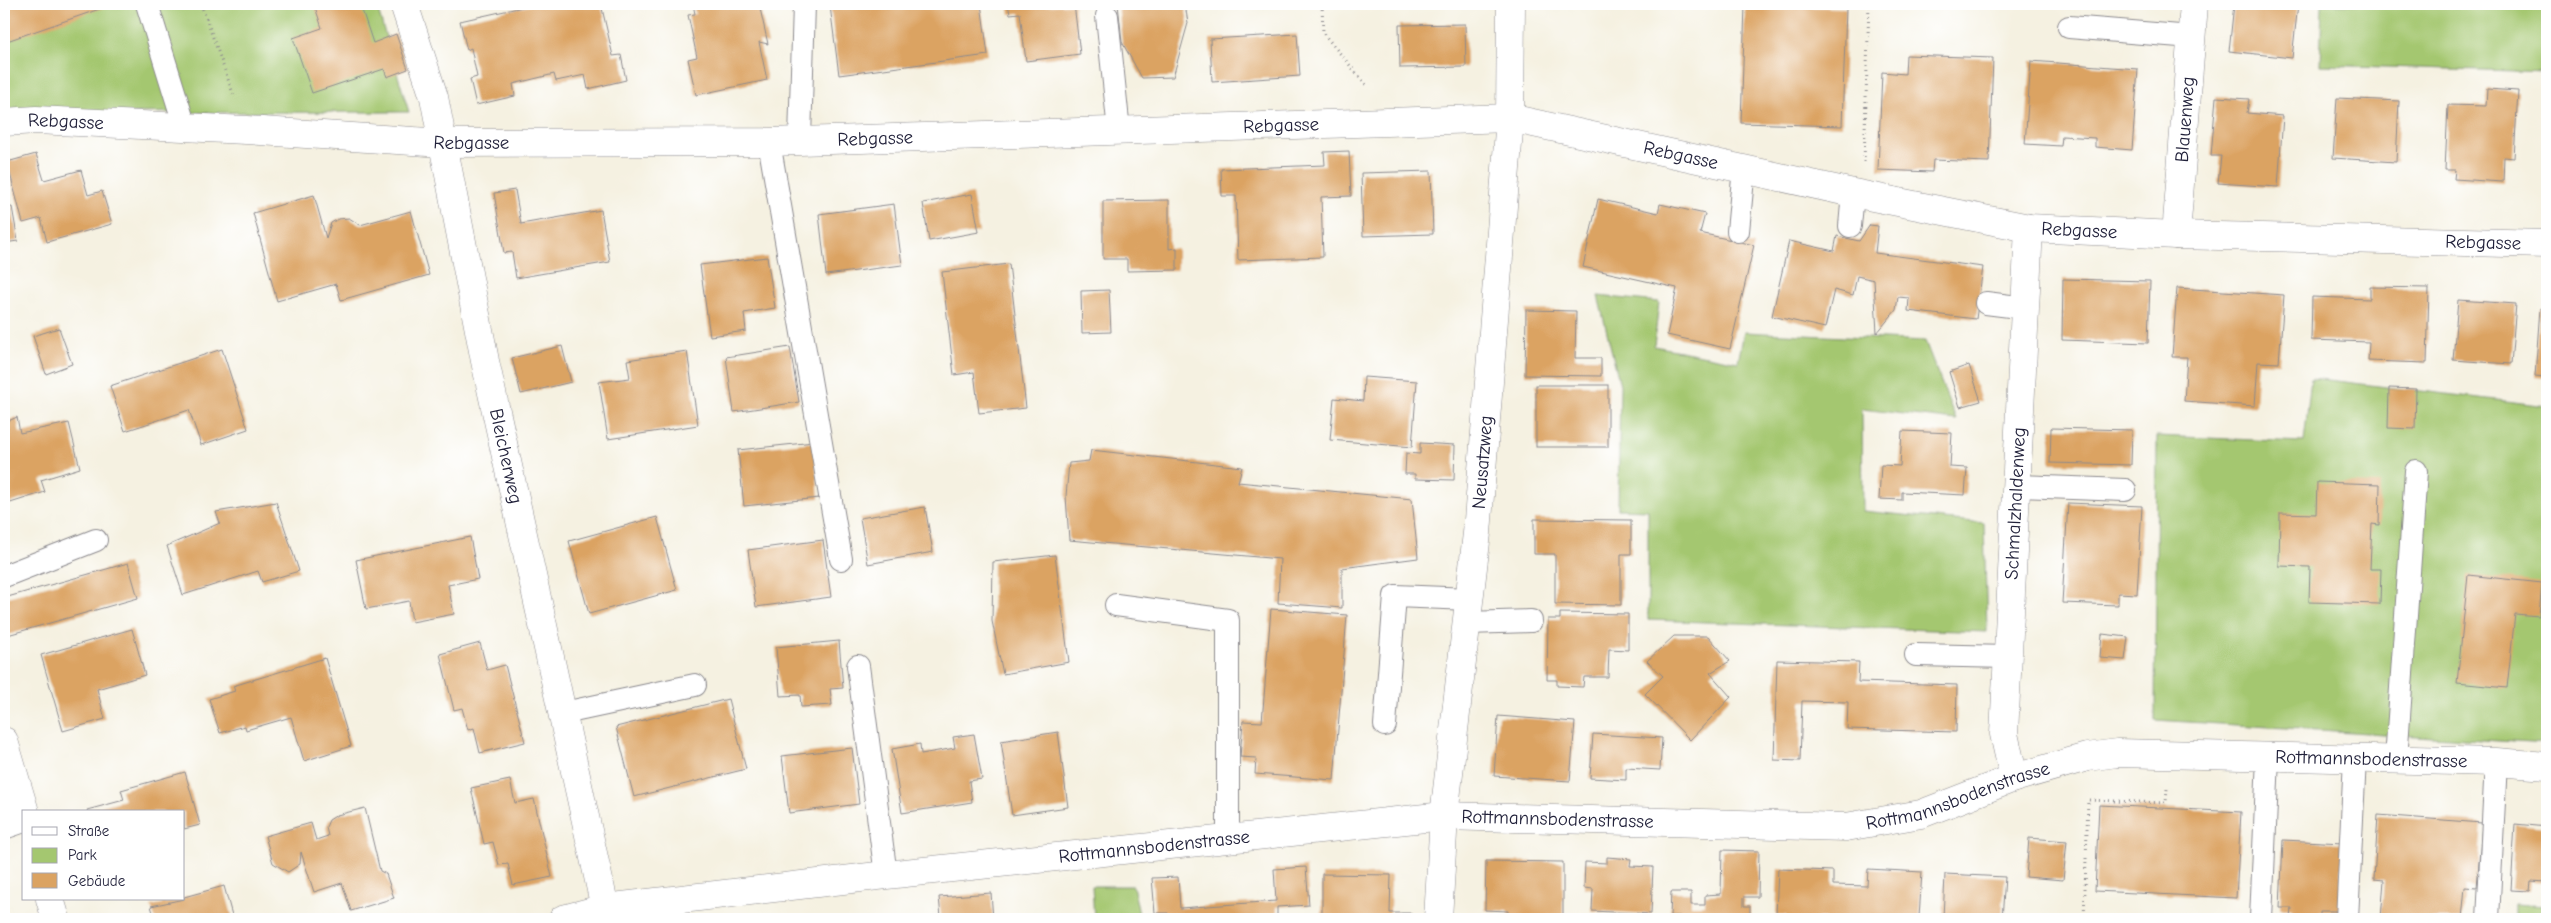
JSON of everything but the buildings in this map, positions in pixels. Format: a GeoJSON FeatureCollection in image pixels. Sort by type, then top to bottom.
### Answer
{"type":"FeatureCollection","features":[{"type":"Feature","properties":{"kind":"street","name":"Bleicherweg"},"geometry":{"type":"LineString","coordinates":[[404,4],[434,97],[485,361],[564,713],[605,908]]}},
{"type":"Feature","properties":{"kind":"street","name":"Neusatzweg"},"geometry":{"type":"LineString","coordinates":[[1438,919],[1444,816],[1478,523],[1510,118],[1511,4]]}},
{"type":"Feature","properties":{"kind":"street","name":"Blauenweg"},"geometry":{"type":"LineString","coordinates":[[2176,235],[2194,4]]}},
{"type":"Feature","properties":{"kind":"street","name":"Rebgasse"},"geometry":{"type":"LineString","coordinates":[[4,122],[36,120],[185,127],[443,143],[769,142],[800,139],[1119,131],[1258,125],[1404,123],[1510,118],[1858,194],[2030,228],[2176,235],[2547,244]]}},
{"type":"Feature","properties":{"kind":"street","name":"Schmalzhaldenweg"},"geometry":{"type":"LineString","coordinates":[[2014,778],[2004,734],[2030,228]]}},
{"type":"Feature","properties":{"kind":"street"},"geometry":{"type":"LineString","coordinates":[[4,741],[24,810]]}},
{"type":"Feature","properties":{"kind":"street","name":"Rottmannsbodenstrasse"},"geometry":{"type":"LineString","coordinates":[[563,919],[605,908],[886,875],[1444,816],[1846,827],[1921,814],[2014,778],[2086,757],[2117,753],[2496,762],[2547,766]]}},
{"type":"Feature","properties":{"kind":"street"},"geometry":{"type":"LineString","coordinates":[[50,900],[56,919]]}},
{"type":"Feature","properties":{"kind":"lane"},"geometry":{"type":"LineString","coordinates":[[147,4],[185,127]]}},
{"type":"Feature","properties":{"kind":"lane"},"geometry":{"type":"LineString","coordinates":[[800,139],[804,4]]}},
{"type":"Feature","properties":{"kind":"lane"},"geometry":{"type":"LineString","coordinates":[[1107,16],[1119,131]]}},
{"type":"Feature","properties":{"kind":"lane"},"geometry":{"type":"LineString","coordinates":[[2069,27],[2192,37]]}},
{"type":"Feature","properties":{"kind":"lane"},"geometry":{"type":"LineString","coordinates":[[769,142],[841,559]]}},
{"type":"Feature","properties":{"kind":"lane"},"geometry":{"type":"LineString","coordinates":[[1738,231],[1744,168]]}},
{"type":"Feature","properties":{"kind":"lane"},"geometry":{"type":"LineString","coordinates":[[1850,226],[1858,194]]}},
{"type":"Feature","properties":{"kind":"lane"},"geometry":{"type":"LineString","coordinates":[[1986,303],[2026,308]]}},
{"type":"Feature","properties":{"kind":"lane"},"geometry":{"type":"LineString","coordinates":[[2396,760],[2416,472]]}},
{"type":"Feature","properties":{"kind":"lane"},"geometry":{"type":"LineString","coordinates":[[2016,486],[2125,490]]}},
{"type":"Feature","properties":{"kind":"lane"},"geometry":{"type":"LineString","coordinates":[[4,576],[96,540]]}},
{"type":"Feature","properties":{"kind":"lane"},"geometry":{"type":"LineString","coordinates":[[1385,725],[1395,596],[1468,611],[1531,621]]}},
{"type":"Feature","properties":{"kind":"lane"},"geometry":{"type":"LineString","coordinates":[[1116,605],[1228,620],[1228,839]]}},
{"type":"Feature","properties":{"kind":"lane"},"geometry":{"type":"LineString","coordinates":[[1916,655],[2008,657]]}},
{"type":"Feature","properties":{"kind":"lane"},"geometry":{"type":"LineString","coordinates":[[858,666],[886,875]]}},
{"type":"Feature","properties":{"kind":"lane"},"geometry":{"type":"LineString","coordinates":[[564,713],[695,685]]}},
{"type":"Feature","properties":{"kind":"lane"},"geometry":{"type":"LineString","coordinates":[[2261,919],[2268,757]]}},
{"type":"Feature","properties":{"kind":"lane"},"geometry":{"type":"LineString","coordinates":[[2347,919],[2355,759]]}},
{"type":"Feature","properties":{"kind":"lane"},"geometry":{"type":"LineString","coordinates":[[2488,919],[2496,762]]}},
{"type":"Feature","properties":{"kind":"lane"},"geometry":{"type":"LineString","coordinates":[[4,828],[22,822]]}},
{"type":"Feature","properties":{"kind":"path"},"geometry":{"type":"LineString","coordinates":[[201,4],[246,130]]}},
{"type":"Feature","properties":{"kind":"path"},"geometry":{"type":"LineString","coordinates":[[1322,4],[1322,33],[1366,87],[1375,88]]}},
{"type":"Feature","properties":{"kind":"path"},"geometry":{"type":"LineString","coordinates":[[1858,194],[1869,4]]}},
{"type":"Feature","properties":{"kind":"path"},"geometry":{"type":"LineString","coordinates":[[2084,919],[2088,800],[2166,803],[2168,754]]}},
{"type":"Feature","properties":{"kind":"green space"},"geometry":{"type":"Polygon","coordinates":[[[4,4],[376,4],[409,112],[4,113],[4,4]]]}},
{"type":"Feature","properties":{"kind":"green space"},"geometry":{"type":"Polygon","coordinates":[[[2322,4],[2547,4],[2547,72],[2320,65],[2322,4]]]}},
{"type":"Feature","properties":{"kind":"green space"},"geometry":{"type":"Polygon","coordinates":[[[1598,296],[1659,302],[1654,346],[1738,362],[1744,332],[1925,341],[1956,420],[1862,409],[1863,511],[1984,523],[1987,632],[1648,620],[1648,510],[1618,509],[1620,385],[1598,296]]]}},
{"type":"Feature","properties":{"kind":"green space"},"geometry":{"type":"Polygon","coordinates":[[[2311,378],[2547,406],[2547,744],[2155,720],[2157,436],[2304,442],[2311,378]]]}},
{"type":"Feature","properties":{"kind":"green space"},"geometry":{"type":"Polygon","coordinates":[[[1092,886],[1133,886],[1140,919],[1094,919],[1092,886]]]}},
{"type":"Feature","properties":{"kind":"green space"},"geometry":{"type":"Polygon","coordinates":[[[2514,904],[2547,906],[2547,919],[2514,919],[2514,904]]]}}]}
